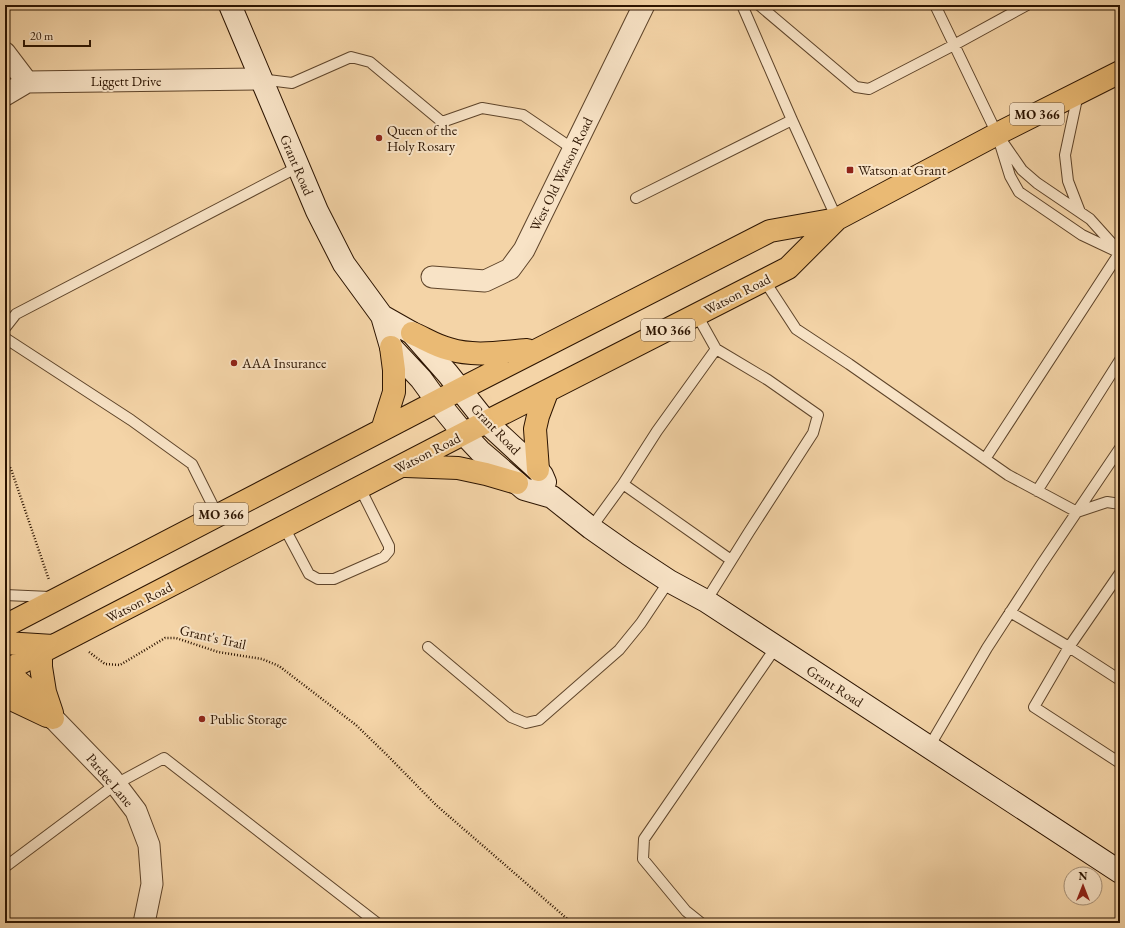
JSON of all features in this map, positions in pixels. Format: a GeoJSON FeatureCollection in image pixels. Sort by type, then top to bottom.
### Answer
{"type":"FeatureCollection","features":[{"type":"Feature","properties":{"kind":"main road","name":"Watson Road"},"geometry":{"type":"LineString","coordinates":[[5,672],[486,422],[788,268],[837,219],[997,134],[1120,72]]}},
{"type":"Feature","properties":{"kind":"main road","name":"Watson Road"},"geometry":{"type":"LineString","coordinates":[[5,626],[54,590],[218,516],[437,401],[770,231],[837,219]]}},
{"type":"Feature","properties":{"kind":"main road"},"geometry":{"type":"LineString","coordinates":[[412,333],[448,349],[465,353],[478,354],[540,348]]}},
{"type":"Feature","properties":{"kind":"main road"},"geometry":{"type":"LineString","coordinates":[[382,430],[394,392],[394,370],[391,346]]}},
{"type":"Feature","properties":{"kind":"main road"},"geometry":{"type":"LineString","coordinates":[[538,470],[535,429],[547,392]]}},
{"type":"Feature","properties":{"kind":"main road"},"geometry":{"type":"LineString","coordinates":[[402,466],[458,468],[517,483]]}},
{"type":"Feature","properties":{"kind":"main road"},"geometry":{"type":"LineString","coordinates":[[5,643],[47,650],[41,667],[45,692],[53,718]]}},
{"type":"Feature","properties":{"kind":"main road"},"geometry":{"type":"LineString","coordinates":[[5,672],[24,686],[53,718]]}},
{"type":"Feature","properties":{"kind":"main road"},"geometry":{"type":"LineString","coordinates":[[5,696],[53,718]]}},
{"type":"Feature","properties":{"kind":"street","name":"Grant Road"},"geometry":{"type":"LineString","coordinates":[[230,5],[317,212],[344,264],[382,316],[391,346],[421,378],[437,401],[480,451],[524,489],[552,497],[591,528],[669,581],[706,602],[776,647],[1120,872]]}},
{"type":"Feature","properties":{"kind":"street","name":"West Old Watson Road"},"geometry":{"type":"LineString","coordinates":[[432,277],[484,281],[510,268],[524,250],[644,5]]}},
{"type":"Feature","properties":{"kind":"street"},"geometry":{"type":"LineString","coordinates":[[5,53],[27,82],[5,95]]}},
{"type":"Feature","properties":{"kind":"street","name":"Liggett Drive"},"geometry":{"type":"LineString","coordinates":[[27,82],[260,79]]}},
{"type":"Feature","properties":{"kind":"street","name":"Grant Road"},"geometry":{"type":"LineString","coordinates":[[382,316],[412,333],[486,422],[538,470],[542,475],[552,497]]}},
{"type":"Feature","properties":{"kind":"street","name":"Pardee Lane"},"geometry":{"type":"LineString","coordinates":[[53,718],[116,784],[136,811],[149,845],[152,884],[144,923]]}},
{"type":"Feature","properties":{"kind":"lane"},"geometry":{"type":"LineString","coordinates":[[742,5],[837,219]]}},
{"type":"Feature","properties":{"kind":"lane"},"geometry":{"type":"LineString","coordinates":[[759,5],[856,87],[869,89],[1027,5]]}},
{"type":"Feature","properties":{"kind":"lane"},"geometry":{"type":"LineString","coordinates":[[935,5],[997,134],[1010,176],[1019,192],[1082,235],[1120,252]]}},
{"type":"Feature","properties":{"kind":"lane"},"geometry":{"type":"LineString","coordinates":[[260,79],[292,83],[351,57],[370,62],[442,122],[482,108],[523,115],[574,149]]}},
{"type":"Feature","properties":{"kind":"lane"},"geometry":{"type":"LineString","coordinates":[[1078,94],[1065,155],[1068,181],[1080,212]]}},
{"type":"Feature","properties":{"kind":"lane"},"geometry":{"type":"LineString","coordinates":[[636,198],[792,120]]}},
{"type":"Feature","properties":{"kind":"lane"},"geometry":{"type":"LineString","coordinates":[[997,134],[1022,170],[1037,183],[1090,219],[1120,252]]}},
{"type":"Feature","properties":{"kind":"lane"},"geometry":{"type":"LineString","coordinates":[[5,328],[16,314],[298,167]]}},
{"type":"Feature","properties":{"kind":"lane"},"geometry":{"type":"LineString","coordinates":[[985,459],[1120,252]]}},
{"type":"Feature","properties":{"kind":"lane"},"geometry":{"type":"LineString","coordinates":[[764,280],[796,329],[849,364],[1008,475],[1077,512],[1107,502],[1120,504]]}},
{"type":"Feature","properties":{"kind":"lane"},"geometry":{"type":"LineString","coordinates":[[697,315],[716,349],[768,380],[818,415],[813,433],[731,560],[706,602]]}},
{"type":"Feature","properties":{"kind":"lane"},"geometry":{"type":"LineString","coordinates":[[5,338],[131,420],[192,464],[218,516]]}},
{"type":"Feature","properties":{"kind":"lane"},"geometry":{"type":"LineString","coordinates":[[591,528],[623,484],[657,431],[716,349]]}},
{"type":"Feature","properties":{"kind":"lane"},"geometry":{"type":"LineString","coordinates":[[1037,491],[1120,360]]}},
{"type":"Feature","properties":{"kind":"lane"},"geometry":{"type":"LineString","coordinates":[[929,747],[1010,612],[1119,451]]}},
{"type":"Feature","properties":{"kind":"lane"},"geometry":{"type":"LineString","coordinates":[[623,484],[731,560]]}},
{"type":"Feature","properties":{"kind":"lane"},"geometry":{"type":"LineString","coordinates":[[284,527],[309,574],[318,579],[334,579],[384,557],[389,551],[390,546],[360,488]]}},
{"type":"Feature","properties":{"kind":"lane"},"geometry":{"type":"LineString","coordinates":[[1120,573],[1070,647],[1034,708],[1120,763]]}},
{"type":"Feature","properties":{"kind":"lane"},"geometry":{"type":"LineString","coordinates":[[428,648],[511,717],[526,723],[539,720],[619,650],[641,623],[669,581]]}},
{"type":"Feature","properties":{"kind":"lane"},"geometry":{"type":"LineString","coordinates":[[5,595],[54,590]]}},
{"type":"Feature","properties":{"kind":"lane"},"geometry":{"type":"LineString","coordinates":[[1010,612],[1070,647],[1120,680]]}},
{"type":"Feature","properties":{"kind":"lane"},"geometry":{"type":"LineString","coordinates":[[702,923],[686,911],[643,859],[644,839],[776,647]]}},
{"type":"Feature","properties":{"kind":"lane"},"geometry":{"type":"LineString","coordinates":[[5,867],[116,784],[164,758],[377,923]]}},
{"type":"Feature","properties":{"kind":"path"},"geometry":{"type":"LineString","coordinates":[[5,460],[11,469],[54,590]]}},
{"type":"Feature","properties":{"kind":"path","name":"Grant's Trail"},"geometry":{"type":"LineString","coordinates":[[87,650],[90,654],[105,664],[120,665],[165,638],[176,638],[218,652],[262,658],[279,666],[356,725],[436,805],[572,923]]}},
{"type":"Feature","properties":{"kind":"place","name":"Queen of the Holy Rosary"},"geometry":{"type":"Point","coordinates":[379,138]}},
{"type":"Feature","properties":{"kind":"place","name":"Watson at Grant"},"geometry":{"type":"Point","coordinates":[850,170]}},
{"type":"Feature","properties":{"kind":"place","name":"AAA Insurance"},"geometry":{"type":"Point","coordinates":[234,363]}},
{"type":"Feature","properties":{"kind":"place","name":"Public Storage"},"geometry":{"type":"Point","coordinates":[202,719]}}]}
